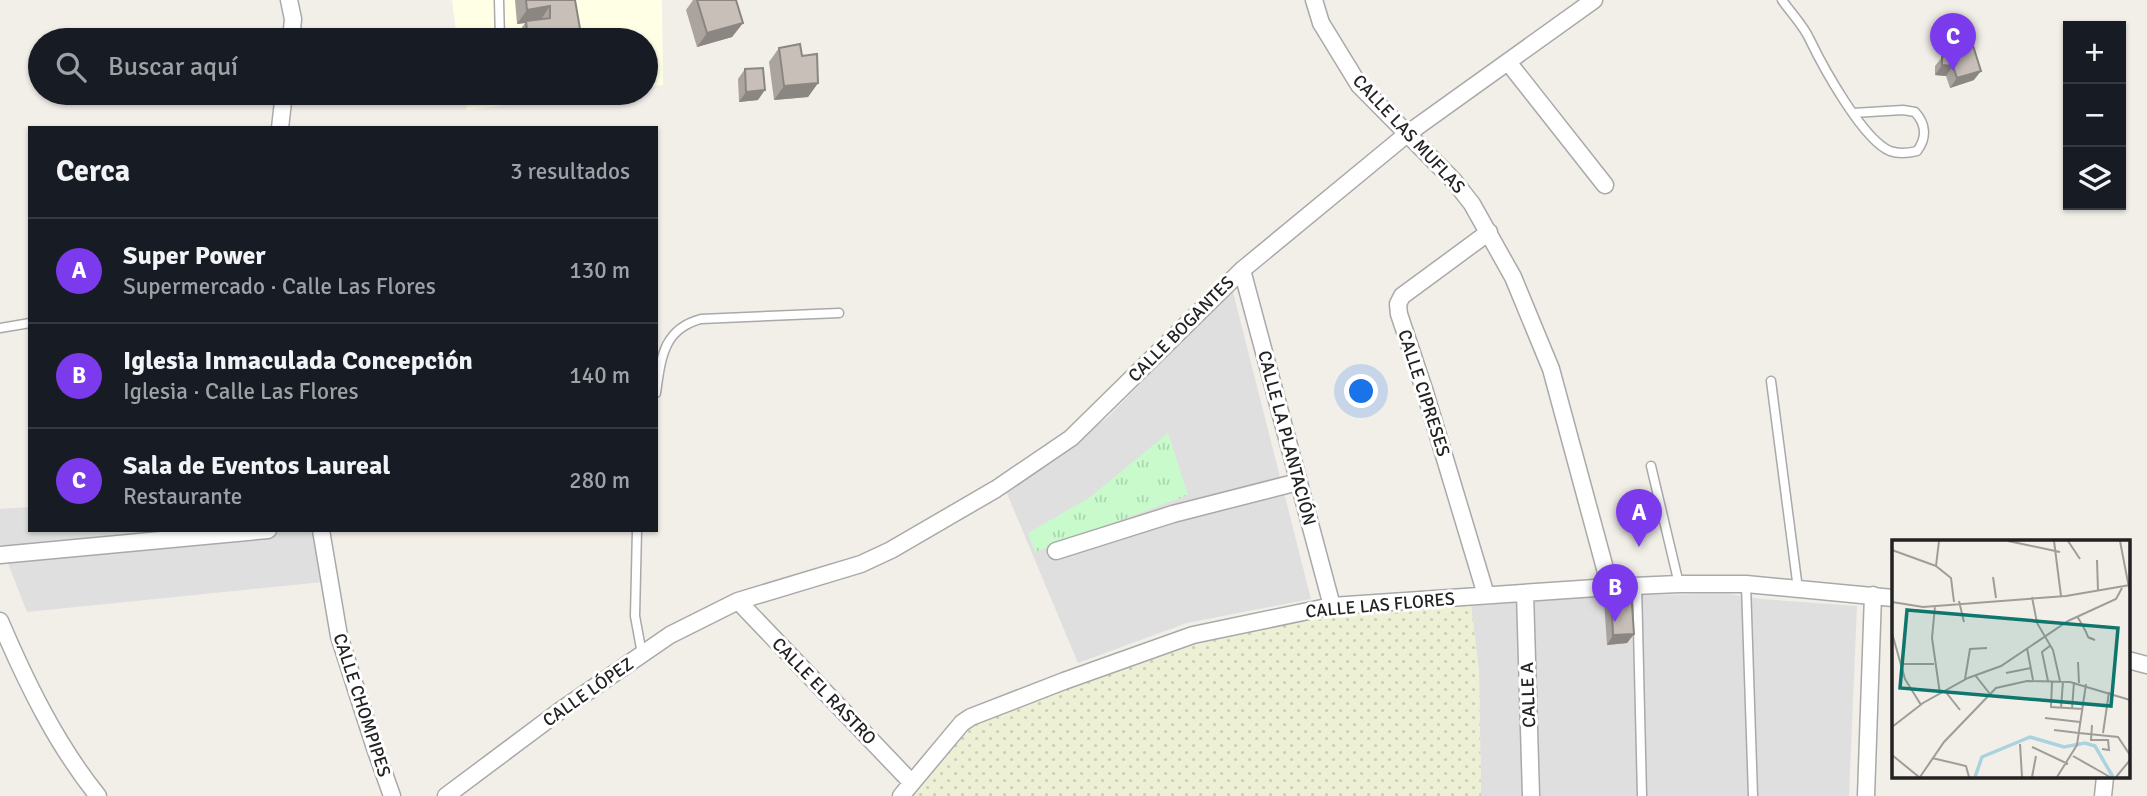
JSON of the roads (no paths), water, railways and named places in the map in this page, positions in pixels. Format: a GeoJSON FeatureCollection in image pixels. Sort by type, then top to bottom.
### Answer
{"type":"FeatureCollection","features":[{"type":"Feature","properties":{"kind":"street"},"geometry":{"type":"LineString","coordinates":[[289,0],[292,28]]}},
{"type":"Feature","properties":{"kind":"street","name":"CALLE LAS MUFLAS"},"geometry":{"type":"LineString","coordinates":[[1314,0],[1321,23],[1359,85],[1454,181],[1472,204],[1513,277],[1551,369],[1610,587]]}},
{"type":"Feature","properties":{"kind":"street","name":"CALLE BOGANTES"},"geometry":{"type":"LineString","coordinates":[[738,601],[861,564],[891,550],[996,489],[1071,438],[1242,270],[1407,134],[1594,0]]}},
{"type":"Feature","properties":{"kind":"street"},"geometry":{"type":"LineString","coordinates":[[1508,62],[1605,185]]}},
{"type":"Feature","properties":{"kind":"street"},"geometry":{"type":"LineString","coordinates":[[280,126],[283,105]]}},
{"type":"Feature","properties":{"kind":"street","name":"CALLE CIPRESES"},"geometry":{"type":"LineString","coordinates":[[1486,595],[1398,304],[1402,296],[1489,232]]}},
{"type":"Feature","properties":{"kind":"street","name":"CALLE LA PLANTACIÓN"},"geometry":{"type":"LineString","coordinates":[[1242,270],[1332,607]]}},
{"type":"Feature","properties":{"kind":"street"},"geometry":{"type":"LineString","coordinates":[[1056,551],[1172,514],[1298,482]]}},
{"type":"Feature","properties":{"kind":"street"},"geometry":{"type":"LineString","coordinates":[[0,555],[247,532]]}},
{"type":"Feature","properties":{"kind":"street","name":"CALLE CHOMPIPES"},"geometry":{"type":"LineString","coordinates":[[321,532],[338,636],[392,796]]}},
{"type":"Feature","properties":{"kind":"street","name":"CALLE LAS FLORES"},"geometry":{"type":"LineString","coordinates":[[901,796],[961,723],[971,717],[1194,635],[1332,607],[1679,584],[1746,584],[1892,598]]}},
{"type":"Feature","properties":{"kind":"street","name":"CALLE A"},"geometry":{"type":"LineString","coordinates":[[1525,593],[1531,796]]}},
{"type":"Feature","properties":{"kind":"street"},"geometry":{"type":"LineString","coordinates":[[1866,796],[1873,595]]}},
{"type":"Feature","properties":{"kind":"street","name":"CALLE LÓPEZ"},"geometry":{"type":"LineString","coordinates":[[455,794],[561,710],[642,654],[670,635],[738,601]]}},
{"type":"Feature","properties":{"kind":"street","name":"CALLE EL RASTRO"},"geometry":{"type":"LineString","coordinates":[[738,601],[911,782]]}},
{"type":"Feature","properties":{"kind":"street"},"geometry":{"type":"LineString","coordinates":[[0,621],[39,704],[79,772],[98,796]]}},
{"type":"Feature","properties":{"kind":"street"},"geometry":{"type":"LineString","coordinates":[[2130,661],[2147,665]]}},
{"type":"Feature","properties":{"kind":"street"},"geometry":{"type":"LineString","coordinates":[[2103,796],[2105,778]]}},
{"type":"Feature","properties":{"kind":"lane"},"geometry":{"type":"LineString","coordinates":[[499,0],[500,28]]}},
{"type":"Feature","properties":{"kind":"lane"},"geometry":{"type":"LineString","coordinates":[[1782,0],[1810,40],[1819,60],[1853,113],[1878,143],[1888,150],[1914,152],[1922,143],[1924,125],[1915,112],[1903,110],[1853,113]]}},
{"type":"Feature","properties":{"kind":"lane"},"geometry":{"type":"LineString","coordinates":[[658,384],[667,342],[689,322],[701,319],[839,313]]}},
{"type":"Feature","properties":{"kind":"lane"},"geometry":{"type":"LineString","coordinates":[[0,328],[28,323]]}},
{"type":"Feature","properties":{"kind":"lane"},"geometry":{"type":"LineString","coordinates":[[1771,381],[1798,589]]}},
{"type":"Feature","properties":{"kind":"lane"},"geometry":{"type":"LineString","coordinates":[[1651,466],[1679,584]]}},
{"type":"Feature","properties":{"kind":"lane"},"geometry":{"type":"LineString","coordinates":[[637,532],[635,616],[642,654]]}},
{"type":"Feature","properties":{"kind":"lane"},"geometry":{"type":"LineString","coordinates":[[1746,584],[1753,796]]}},
{"type":"Feature","properties":{"kind":"lane"},"geometry":{"type":"LineString","coordinates":[[1637,585],[1642,796]]}},
{"type":"Feature","properties":{"kind":"place","name":"Sala de Eventos Laureal"},"geometry":{"type":"Point","coordinates":[1953,71]}},
{"type":"Feature","properties":{"kind":"place","name":"Super Power"},"geometry":{"type":"Point","coordinates":[1639,547]}},
{"type":"Feature","properties":{"kind":"place","name":"Iglesia Inmaculada Concepción"},"geometry":{"type":"Point","coordinates":[1615,622]}}]}
